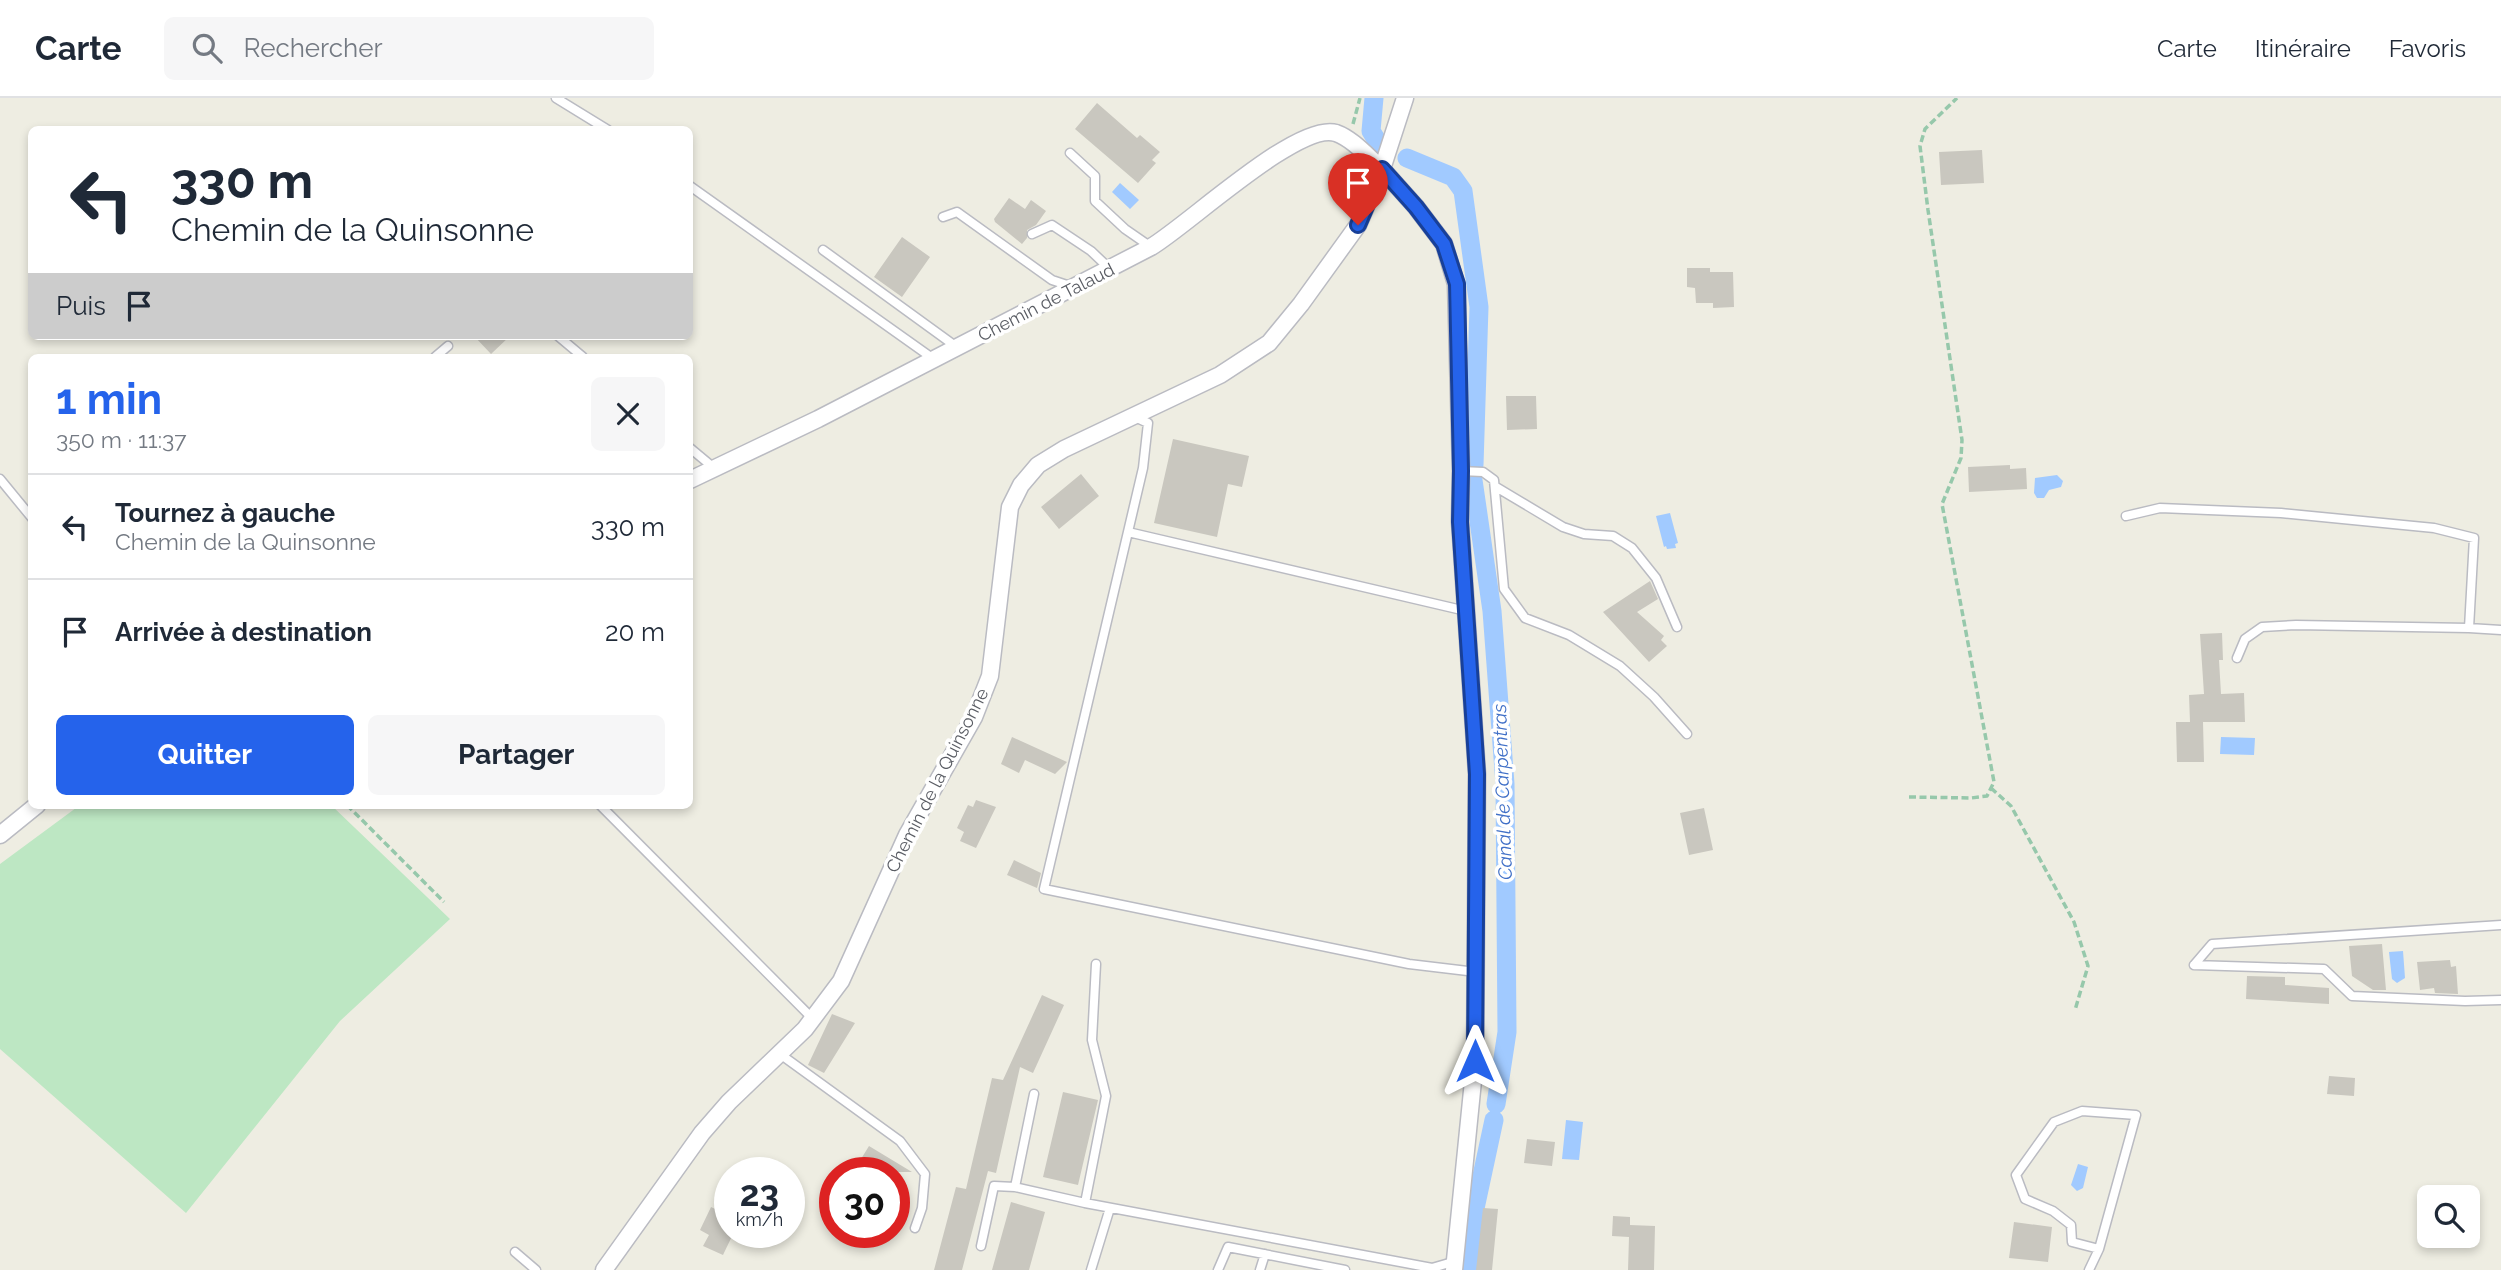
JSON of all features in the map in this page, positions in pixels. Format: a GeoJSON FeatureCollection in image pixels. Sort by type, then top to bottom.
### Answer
{"type":"FeatureCollection","features":[{"type":"Feature","properties":{"kind":"street","name":"Chemin de la Quinsonne"},"geometry":{"type":"LineString","coordinates":[[604,1270],[702,1133],[729,1102],[813,1019],[841,981],[902,846],[974,717],[990,676],[1010,507],[1021,485],[1038,465],[1063,449],[1220,376],[1269,343],[1358,225],[1382,169],[1405,98]]}},
{"type":"Feature","properties":{"kind":"street","name":"Chemin de Talaud"},"geometry":{"type":"LineString","coordinates":[[693,479],[958,348],[1151,247],[1171,235],[1226,189],[1290,147],[1325,131],[1349,140]]}},
{"type":"Feature","properties":{"kind":"street"},"geometry":{"type":"LineString","coordinates":[[1349,140],[1382,169],[1444,244],[1457,284],[1460,522],[1477,774],[1475,1061],[1455,1266]]}},
{"type":"Feature","properties":{"kind":"street"},"geometry":{"type":"LineString","coordinates":[[0,835],[32,809]]}},
{"type":"Feature","properties":{"kind":"lane"},"geometry":{"type":"LineString","coordinates":[[556,98],[602,126]]}},
{"type":"Feature","properties":{"kind":"lane"},"geometry":{"type":"LineString","coordinates":[[1070,153],[1095,176],[1095,201],[1125,229],[1151,247]]}},
{"type":"Feature","properties":{"kind":"lane"},"geometry":{"type":"LineString","coordinates":[[693,188],[934,359]]}},
{"type":"Feature","properties":{"kind":"lane"},"geometry":{"type":"LineString","coordinates":[[943,217],[957,212],[1052,280],[1076,288]]}},
{"type":"Feature","properties":{"kind":"lane"},"geometry":{"type":"LineString","coordinates":[[1032,234],[1052,225],[1091,251],[1110,269]]}},
{"type":"Feature","properties":{"kind":"lane"},"geometry":{"type":"LineString","coordinates":[[823,250],[958,348]]}},
{"type":"Feature","properties":{"kind":"lane"},"geometry":{"type":"LineString","coordinates":[[563,340],[579,354]]}},
{"type":"Feature","properties":{"kind":"lane"},"geometry":{"type":"LineString","coordinates":[[438,354],[447,346]]}},
{"type":"Feature","properties":{"kind":"lane"},"geometry":{"type":"LineString","coordinates":[[1134,416],[1148,423],[1143,468],[1044,889],[1409,964],[1476,972]]}},
{"type":"Feature","properties":{"kind":"lane"},"geometry":{"type":"LineString","coordinates":[[693,451],[714,469]]}},
{"type":"Feature","properties":{"kind":"lane"},"geometry":{"type":"LineString","coordinates":[[1461,471],[1489,475],[1496,487],[1563,527],[1584,534],[1614,536],[1632,548],[1656,578],[1678,626]]}},
{"type":"Feature","properties":{"kind":"lane"},"geometry":{"type":"LineString","coordinates":[[0,479],[28,513]]}},
{"type":"Feature","properties":{"kind":"lane"},"geometry":{"type":"LineString","coordinates":[[1496,487],[1497,536],[1504,589],[1525,618],[1569,635],[1620,666],[1654,697],[1687,734]]}},
{"type":"Feature","properties":{"kind":"lane"},"geometry":{"type":"LineString","coordinates":[[2126,516],[2160,508],[2281,513],[2434,528],[2474,538],[2469,628]]}},
{"type":"Feature","properties":{"kind":"lane"},"geometry":{"type":"LineString","coordinates":[[1128,532],[1466,611]]}},
{"type":"Feature","properties":{"kind":"lane"},"geometry":{"type":"LineString","coordinates":[[2237,658],[2245,639],[2262,627],[2296,625],[2501,630]]}},
{"type":"Feature","properties":{"kind":"lane"},"geometry":{"type":"LineString","coordinates":[[604,809],[813,1019]]}},
{"type":"Feature","properties":{"kind":"lane"},"geometry":{"type":"LineString","coordinates":[[2501,925],[2212,944],[2194,965],[2324,969],[2352,996],[2501,1000]]}},
{"type":"Feature","properties":{"kind":"lane"},"geometry":{"type":"LineString","coordinates":[[1085,1203],[1105,1096],[1092,1040],[1096,964]]}},
{"type":"Feature","properties":{"kind":"lane"},"geometry":{"type":"LineString","coordinates":[[779,1053],[900,1141],[925,1174],[922,1208],[915,1228]]}},
{"type":"Feature","properties":{"kind":"lane"},"geometry":{"type":"LineString","coordinates":[[1015,1187],[1034,1094]]}},
{"type":"Feature","properties":{"kind":"lane"},"geometry":{"type":"LineString","coordinates":[[2089,1270],[2099,1249],[2136,1115],[2082,1111],[2054,1122],[2016,1175],[2025,1199],[2053,1211],[2071,1225],[2072,1242],[2099,1249]]}},
{"type":"Feature","properties":{"kind":"lane"},"geometry":{"type":"LineString","coordinates":[[981,1246],[994,1186],[1015,1187],[1110,1208],[1432,1268],[1455,1266]]}},
{"type":"Feature","properties":{"kind":"lane"},"geometry":{"type":"LineString","coordinates":[[1091,1270],[1110,1208]]}},
{"type":"Feature","properties":{"kind":"lane"},"geometry":{"type":"LineString","coordinates":[[1218,1270],[1228,1247],[1345,1270]]}},
{"type":"Feature","properties":{"kind":"lane"},"geometry":{"type":"LineString","coordinates":[[514,1252],[536,1270]]}},
{"type":"Feature","properties":{"kind":"lane"},"geometry":{"type":"LineString","coordinates":[[1260,1270],[1265,1254]]}},
{"type":"Feature","properties":{"kind":"path"},"geometry":{"type":"LineString","coordinates":[[1349,140],[1360,98]]}},
{"type":"Feature","properties":{"kind":"path"},"geometry":{"type":"LineString","coordinates":[[1909,797],[1987,796],[1994,782],[1941,504],[1961,458],[1962,440],[1920,146],[1925,129],[1957,98]]}},
{"type":"Feature","properties":{"kind":"path"},"geometry":{"type":"LineString","coordinates":[[1991,788],[2011,806],[2074,922],[2088,966],[2075,1010]]}},
{"type":"Feature","properties":{"kind":"path"},"geometry":{"type":"LineString","coordinates":[[351,809],[444,902]]}},
{"type":"Feature","properties":{"kind":"green space"},"geometry":{"type":"Polygon","coordinates":[[[75,809],[335,809],[450,919],[340,1021],[186,1213],[0,1049],[0,864],[75,809]]]}},
{"type":"Feature","properties":{"kind":"water"},"geometry":{"type":"Polygon","coordinates":[[[1120,183],[1139,200],[1130,209],[1112,192],[1120,183]]]}},
{"type":"Feature","properties":{"kind":"water"},"geometry":{"type":"Polygon","coordinates":[[[2057,475],[2063,481],[2061,487],[2049,490],[2044,498],[2037,498],[2034,493],[2035,478],[2057,475]]]}},
{"type":"Feature","properties":{"kind":"water"},"geometry":{"type":"Polygon","coordinates":[[[1670,513],[1678,543],[1675,544],[1676,548],[1667,549],[1664,547],[1656,516],[1670,513]]]}},
{"type":"Feature","properties":{"kind":"water"},"geometry":{"type":"Polygon","coordinates":[[[2221,737],[2255,738],[2254,755],[2220,754],[2221,737]]]}},
{"type":"Feature","properties":{"kind":"water"},"geometry":{"type":"Polygon","coordinates":[[[2403,951],[2405,978],[2397,983],[2392,979],[2389,952],[2403,951]]]}},
{"type":"Feature","properties":{"kind":"water"},"geometry":{"type":"Polygon","coordinates":[[[1566,1120],[1583,1122],[1579,1160],[1562,1159],[1566,1120]]]}},
{"type":"Feature","properties":{"kind":"water"},"geometry":{"type":"Polygon","coordinates":[[[2078,1164],[2088,1167],[2083,1188],[2077,1191],[2071,1185],[2078,1164]]]}},
{"type":"Feature","properties":{"kind":"building"},"geometry":{"type":"Polygon","coordinates":[[[1097,103],[1137,138],[1140,135],[1160,152],[1152,160],[1156,163],[1138,183],[1075,129],[1097,103]]]}},
{"type":"Feature","properties":{"kind":"building"},"geometry":{"type":"Polygon","coordinates":[[[1982,150],[1984,183],[1941,185],[1939,152],[1982,150]]]}},
{"type":"Feature","properties":{"kind":"building"},"geometry":{"type":"Polygon","coordinates":[[[1009,198],[1025,209],[1031,200],[1046,211],[1036,225],[1027,230],[1027,238],[1022,244],[994,219],[1009,198]]]}},
{"type":"Feature","properties":{"kind":"building"},"geometry":{"type":"Polygon","coordinates":[[[902,237],[930,257],[902,297],[874,277],[902,237]]]}},
{"type":"Feature","properties":{"kind":"building"},"geometry":{"type":"Polygon","coordinates":[[[1687,268],[1733,272],[1734,307],[1713,308],[1713,303],[1696,303],[1695,288],[1687,287],[1687,268]]]}},
{"type":"Feature","properties":{"kind":"building"},"geometry":{"type":"Polygon","coordinates":[[[478,340],[506,340],[491,354],[478,340]]]}},
{"type":"Feature","properties":{"kind":"building"},"geometry":{"type":"Polygon","coordinates":[[[1506,396],[1536,396],[1537,429],[1507,430],[1506,396]]]}},
{"type":"Feature","properties":{"kind":"building"},"geometry":{"type":"Polygon","coordinates":[[[1173,439],[1249,456],[1242,487],[1228,484],[1217,537],[1154,523],[1173,439]]]}},
{"type":"Feature","properties":{"kind":"building"},"geometry":{"type":"Polygon","coordinates":[[[2010,465],[2010,469],[2026,468],[2027,489],[1969,492],[1968,467],[2010,465]]]}},
{"type":"Feature","properties":{"kind":"building"},"geometry":{"type":"Polygon","coordinates":[[[1081,474],[1099,496],[1059,529],[1041,507],[1081,474]]]}},
{"type":"Feature","properties":{"kind":"building"},"geometry":{"type":"Polygon","coordinates":[[[1650,581],[1658,599],[1637,612],[1664,636],[1661,640],[1667,646],[1649,662],[1603,612],[1650,581]]]}},
{"type":"Feature","properties":{"kind":"building"},"geometry":{"type":"Polygon","coordinates":[[[2222,633],[2223,660],[2219,660],[2221,694],[2244,693],[2245,722],[2203,722],[2204,762],[2177,762],[2176,722],[2190,722],[2189,695],[2204,694],[2200,634],[2222,633]]]}},
{"type":"Feature","properties":{"kind":"building"},"geometry":{"type":"Polygon","coordinates":[[[1012,737],[1067,762],[1055,774],[1025,760],[1019,773],[1001,764],[1012,737]]]}},
{"type":"Feature","properties":{"kind":"building"},"geometry":{"type":"Polygon","coordinates":[[[976,800],[996,807],[976,848],[960,841],[964,832],[957,828],[968,805],[973,807],[976,800]]]}},
{"type":"Feature","properties":{"kind":"building"},"geometry":{"type":"Polygon","coordinates":[[[1704,808],[1713,850],[1689,855],[1680,813],[1704,808]]]}},
{"type":"Feature","properties":{"kind":"building"},"geometry":{"type":"Polygon","coordinates":[[[1014,860],[1041,873],[1037,888],[1007,875],[1014,860]]]}},
{"type":"Feature","properties":{"kind":"building"},"geometry":{"type":"Polygon","coordinates":[[[2382,944],[2386,990],[2373,990],[2352,976],[2349,946],[2382,944]]]}},
{"type":"Feature","properties":{"kind":"building"},"geometry":{"type":"Polygon","coordinates":[[[2450,960],[2451,967],[2456,966],[2458,994],[2435,993],[2434,988],[2420,990],[2417,962],[2450,960]]]}},
{"type":"Feature","properties":{"kind":"building"},"geometry":{"type":"Polygon","coordinates":[[[2247,976],[2285,977],[2285,985],[2329,988],[2329,1004],[2246,999],[2247,976]]]}},
{"type":"Feature","properties":{"kind":"building"},"geometry":{"type":"Polygon","coordinates":[[[1042,995],[1064,1005],[1033,1073],[1020,1067],[996,1173],[988,1171],[962,1270],[934,1270],[956,1187],[966,1189],[992,1078],[1003,1080],[1042,995]]]}},
{"type":"Feature","properties":{"kind":"building"},"geometry":{"type":"Polygon","coordinates":[[[832,1014],[855,1023],[824,1073],[808,1065],[832,1014]]]}},
{"type":"Feature","properties":{"kind":"building"},"geometry":{"type":"Polygon","coordinates":[[[2329,1076],[2355,1078],[2354,1096],[2327,1094],[2329,1076]]]}},
{"type":"Feature","properties":{"kind":"building"},"geometry":{"type":"Polygon","coordinates":[[[1063,1092],[1098,1100],[1078,1185],[1043,1177],[1063,1092]]]}},
{"type":"Feature","properties":{"kind":"building"},"geometry":{"type":"Polygon","coordinates":[[[1527,1139],[1555,1142],[1552,1166],[1524,1163],[1527,1139]]]}},
{"type":"Feature","properties":{"kind":"building"},"geometry":{"type":"Polygon","coordinates":[[[869,1146],[887,1157],[862,1157],[869,1146]]]}},
{"type":"Feature","properties":{"kind":"building"},"geometry":{"type":"Polygon","coordinates":[[[1011,1202],[1045,1212],[1029,1270],[992,1270],[1011,1202]]]}},
{"type":"Feature","properties":{"kind":"building"},"geometry":{"type":"Polygon","coordinates":[[[711,1207],[714,1208],[714,1248],[726,1248],[723,1255],[703,1246],[709,1235],[700,1230],[711,1207]]]}},
{"type":"Feature","properties":{"kind":"building"},"geometry":{"type":"Polygon","coordinates":[[[1483,1208],[1498,1209],[1492,1270],[1476,1270],[1483,1208]]]}},
{"type":"Feature","properties":{"kind":"building"},"geometry":{"type":"Polygon","coordinates":[[[1613,1216],[1630,1217],[1630,1225],[1655,1226],[1654,1270],[1628,1270],[1629,1237],[1612,1236],[1613,1216]]]}},
{"type":"Feature","properties":{"kind":"building"},"geometry":{"type":"Polygon","coordinates":[[[2014,1222],[2052,1227],[2048,1262],[2009,1258],[2014,1222]]]}},
{"type":"Feature","properties":{"kind":"waterway","name":"Canal de Carpentras"},"geometry":{"type":"LineString","coordinates":[[1374,98],[1371,131],[1382,149]]}},
{"type":"Feature","properties":{"kind":"waterway","name":"Canal de Carpentras"},"geometry":{"type":"LineString","coordinates":[[1407,158],[1453,177],[1463,191],[1479,307],[1474,465]]}},
{"type":"Feature","properties":{"kind":"waterway","name":"Canal de Carpentras"},"geometry":{"type":"LineString","coordinates":[[1473,480],[1492,611],[1505,784],[1507,1032],[1496,1104]]}},
{"type":"Feature","properties":{"kind":"waterway","name":"Canal de Carpentras"},"geometry":{"type":"LineString","coordinates":[[1468,1270],[1474,1213],[1494,1120]]}},
{"type":"Feature","properties":{"kind":"route"},"geometry":{"type":"LineString","coordinates":[[1358,225],[1382,169],[1394,180],[1444,244],[1457,284],[1460,522],[1477,774],[1475,1061]]}}]}
